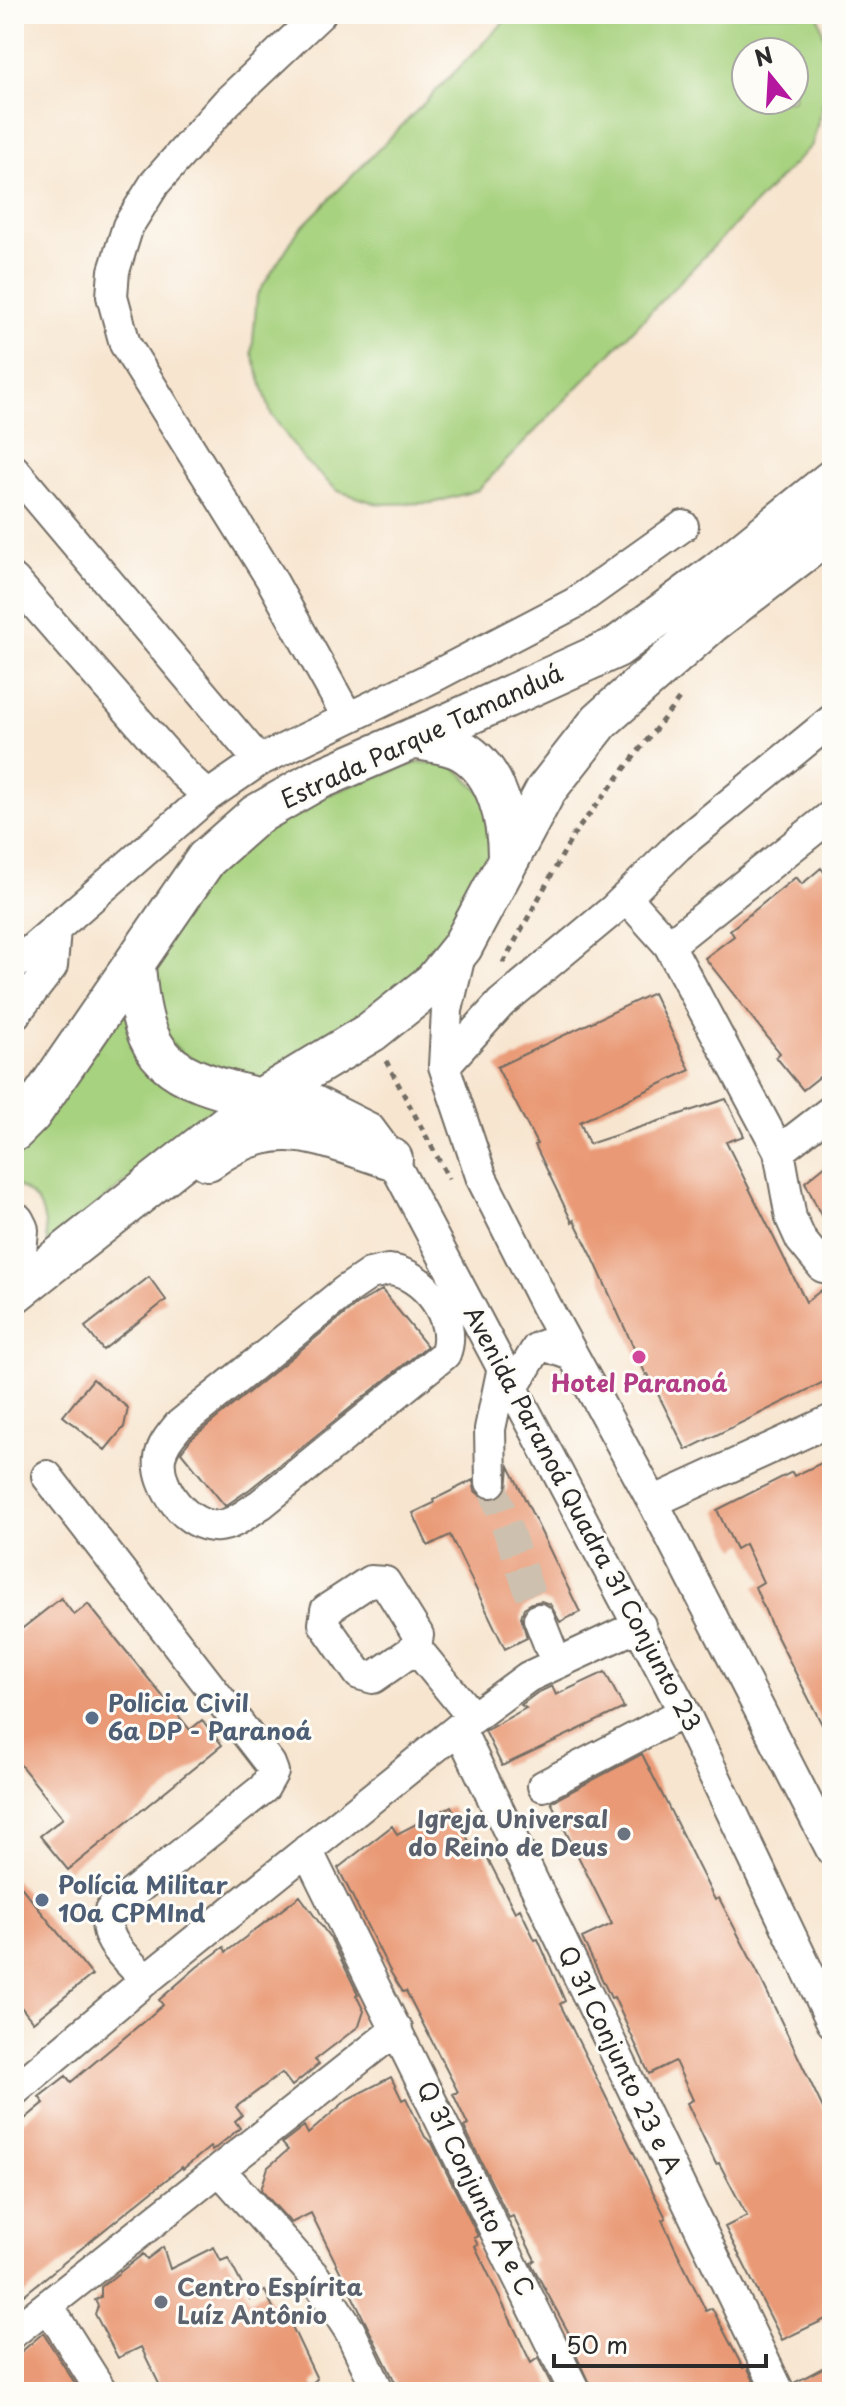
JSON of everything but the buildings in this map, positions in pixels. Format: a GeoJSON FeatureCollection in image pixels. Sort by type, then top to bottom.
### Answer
{"type":"FeatureCollection","features":[{"type":"Feature","properties":{"kind":"main road","name":"Estrada Parque Tamanduá"},"geometry":{"type":"LineString","coordinates":[[14,1131],[31,1114],[206,859],[256,815],[317,780],[617,647],[717,573],[832,480]]}},
{"type":"Feature","properties":{"kind":"main road"},"geometry":{"type":"LineString","coordinates":[[15,1286],[260,1099],[371,1032],[434,982],[462,947],[546,790],[600,721],[711,623],[832,530]]}},
{"type":"Feature","properties":{"kind":"main road"},"geometry":{"type":"LineString","coordinates":[[414,738],[463,751],[482,768],[497,790],[508,858]]}},
{"type":"Feature","properties":{"kind":"main road"},"geometry":{"type":"LineString","coordinates":[[135,965],[137,1000],[147,1037],[174,1069],[204,1085],[260,1099]]}},
{"type":"Feature","properties":{"kind":"main road"},"geometry":{"type":"LineString","coordinates":[[15,1286],[52,1275],[226,1146],[278,1129],[302,1130],[392,1159]]}},
{"type":"Feature","properties":{"kind":"main road"},"geometry":{"type":"LineString","coordinates":[[14,1222],[18,1230],[15,1286]]}},
{"type":"Feature","properties":{"kind":"street"},"geometry":{"type":"LineString","coordinates":[[320,14],[227,102],[155,183],[128,226],[114,271],[112,296],[125,344],[270,577],[348,718]]}},
{"type":"Feature","properties":{"kind":"street"},"geometry":{"type":"LineString","coordinates":[[14,470],[259,761]]}},
{"type":"Feature","properties":{"kind":"street"},"geometry":{"type":"LineString","coordinates":[[14,965],[208,796],[259,761],[435,676],[575,603],[683,526]]}},
{"type":"Feature","properties":{"kind":"street"},"geometry":{"type":"LineString","coordinates":[[756,589],[832,551]]}},
{"type":"Feature","properties":{"kind":"street"},"geometry":{"type":"LineString","coordinates":[[14,580],[184,774],[208,796]]}},
{"type":"Feature","properties":{"kind":"street"},"geometry":{"type":"LineString","coordinates":[[435,676],[454,721]]}},
{"type":"Feature","properties":{"kind":"street"},"geometry":{"type":"LineString","coordinates":[[444,1066],[501,1003],[620,903],[678,846],[832,720]]}},
{"type":"Feature","properties":{"kind":"street"},"geometry":{"type":"LineString","coordinates":[[669,945],[832,815]]}},
{"type":"Feature","properties":{"kind":"street"},"geometry":{"type":"LineString","coordinates":[[620,903],[669,945],[779,1151],[791,1218],[801,1240],[823,1267]]}},
{"type":"Feature","properties":{"kind":"street"},"geometry":{"type":"LineString","coordinates":[[14,1015],[52,966],[55,929]]}},
{"type":"Feature","properties":{"kind":"street"},"geometry":{"type":"LineString","coordinates":[[462,947],[447,1010],[444,1066],[482,1179],[572,1355],[653,1502],[832,1851]]}},
{"type":"Feature","properties":{"kind":"street","name":"Avenida Paranoá Quadra 31 Conjunto 23"},"geometry":{"type":"LineString","coordinates":[[260,1099],[311,1099],[369,1128],[392,1159],[640,1625],[832,2022]]}},
{"type":"Feature","properties":{"kind":"street"},"geometry":{"type":"LineString","coordinates":[[779,1151],[832,1110]]}},
{"type":"Feature","properties":{"kind":"street"},"geometry":{"type":"LineString","coordinates":[[427,1291],[451,1268]]}},
{"type":"Feature","properties":{"kind":"street"},"geometry":{"type":"LineString","coordinates":[[388,1270],[403,1272],[427,1291],[450,1333],[445,1354],[261,1504],[232,1523],[202,1525],[178,1506],[167,1489],[159,1461],[164,1444],[178,1426],[370,1274],[388,1270]]}},
{"type":"Feature","properties":{"kind":"street"},"geometry":{"type":"LineString","coordinates":[[491,1482],[490,1429],[509,1377],[537,1348],[544,1345],[572,1355]]}},
{"type":"Feature","properties":{"kind":"street"},"geometry":{"type":"LineString","coordinates":[[653,1502],[832,1420]]}},
{"type":"Feature","properties":{"kind":"street"},"geometry":{"type":"LineString","coordinates":[[47,1476],[272,1767],[272,1777],[264,1788],[110,1911],[106,1920],[110,1937],[146,1980]]}},
{"type":"Feature","properties":{"kind":"street"},"geometry":{"type":"LineString","coordinates":[[539,1619],[556,1662]]}},
{"type":"Feature","properties":{"kind":"street"},"geometry":{"type":"LineString","coordinates":[[14,2091],[146,1980],[466,1723],[528,1677],[640,1625]]}},
{"type":"Feature","properties":{"kind":"street","name":"Q 31 Conjunto 23 e A"},"geometry":{"type":"LineString","coordinates":[[416,1648],[466,1723],[779,2392]]}},
{"type":"Feature","properties":{"kind":"street"},"geometry":{"type":"LineString","coordinates":[[543,1786],[684,1712]]}},
{"type":"Feature","properties":{"kind":"street","name":"Q 31 Conjunto A e C"},"geometry":{"type":"LineString","coordinates":[[307,1850],[575,2392]]}},
{"type":"Feature","properties":{"kind":"street"},"geometry":{"type":"LineString","coordinates":[[14,2332],[397,2029]]}},
{"type":"Feature","properties":{"kind":"street"},"geometry":{"type":"LineString","coordinates":[[220,2170],[315,2277],[350,2331],[379,2392]]}},
{"type":"Feature","properties":{"kind":"street"},"geometry":{"type":"LineString","coordinates":[[48,2306],[102,2392]]}},
{"type":"Feature","properties":{"kind":"path"},"geometry":{"type":"LineString","coordinates":[[500,972],[574,834],[686,690]]}},
{"type":"Feature","properties":{"kind":"green space"},"geometry":{"type":"Polygon","coordinates":[[[512,14],[818,14],[832,67],[812,145],[478,490],[433,503],[378,504],[338,491],[305,461],[271,414],[252,353],[257,295],[298,231],[512,14]]]}},
{"type":"Feature","properties":{"kind":"green space"},"geometry":{"type":"Polygon","coordinates":[[[420,762],[454,766],[489,800],[501,854],[428,973],[262,1088],[208,1076],[155,1028],[147,964],[188,903],[215,869],[259,831],[337,791],[420,762]]]}},
{"type":"Feature","properties":{"kind":"green space"},"geometry":{"type":"Polygon","coordinates":[[[131,1005],[230,1102],[47,1243],[41,1208],[31,1195],[14,1184],[14,1147],[131,1005]]]}},
{"type":"Feature","properties":{"kind":"tunnel"},"geometry":{"type":"LineString","coordinates":[[491,1482],[539,1619]]}},
{"type":"Feature","properties":{"kind":"place","name":"Hotel Paranoá"},"geometry":{"type":"Point","coordinates":[639,1357]}},
{"type":"Feature","properties":{"kind":"place","name":"Policia Civil 6a DP - Paranoá"},"geometry":{"type":"Point","coordinates":[92,1718]}},
{"type":"Feature","properties":{"kind":"place","name":"Igreja Universal do Reino de Deus"},"geometry":{"type":"Point","coordinates":[624,1834]}},
{"type":"Feature","properties":{"kind":"place","name":"Polícia Militar 10a CPMInd"},"geometry":{"type":"Point","coordinates":[42,1900]}},
{"type":"Feature","properties":{"kind":"place","name":"Centro Espírita Luíz Antônio"},"geometry":{"type":"Point","coordinates":[161,2302]}}]}
